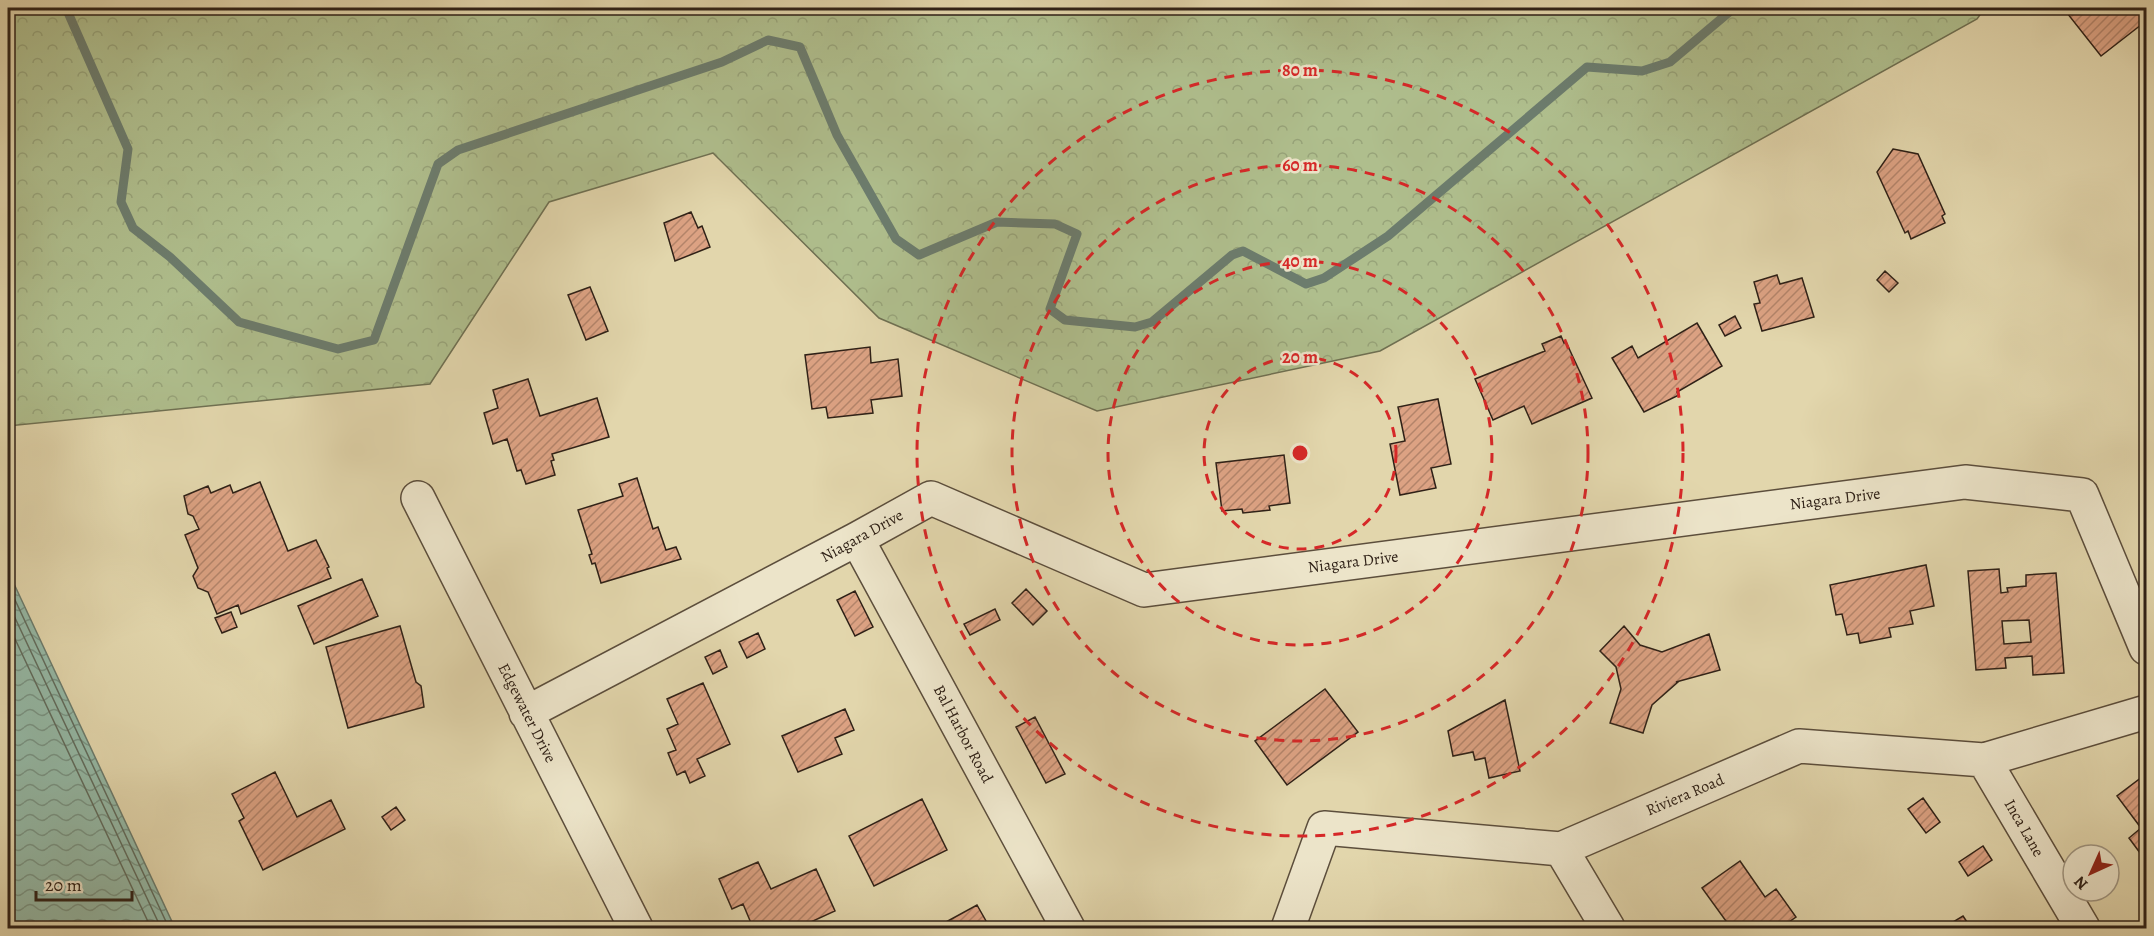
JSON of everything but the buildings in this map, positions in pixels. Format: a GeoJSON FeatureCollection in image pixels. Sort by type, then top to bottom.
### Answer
{"type":"FeatureCollection","features":[{"type":"Feature","properties":{"kind":"street","name":"Niagara Drive"},"geometry":{"type":"LineString","coordinates":[[526,713],[858,539],[931,498],[1144,590],[1965,482],[2082,495],[2146,648]]}},
{"type":"Feature","properties":{"kind":"street","name":"Edgewater Drive"},"geometry":{"type":"LineString","coordinates":[[418,498],[636,928]]}},
{"type":"Feature","properties":{"kind":"street","name":"Bal Harbor Road"},"geometry":{"type":"LineString","coordinates":[[858,539],[1068,928]]}},
{"type":"Feature","properties":{"kind":"street","name":"Riviera Road"},"geometry":{"type":"LineString","coordinates":[[1288,928],[1324,828],[1561,849],[1799,746],[1984,759],[2146,712]]}},
{"type":"Feature","properties":{"kind":"street","name":"Inca Lane"},"geometry":{"type":"LineString","coordinates":[[1984,759],[2083,928]]}},
{"type":"Feature","properties":{"kind":"street"},"geometry":{"type":"LineString","coordinates":[[1561,849],[1608,928]]}},
{"type":"Feature","properties":{"kind":"green space"},"geometry":{"type":"Polygon","coordinates":[[[8,8],[1985,8],[1977,19],[1380,351],[1097,411],[879,318],[713,153],[549,202],[430,384],[8,426],[8,8]]]}},
{"type":"Feature","properties":{"kind":"water"},"geometry":{"type":"Polygon","coordinates":[[[8,571],[175,928],[8,928],[8,571]]]}},
{"type":"Feature","properties":{"kind":"waterway"},"geometry":{"type":"LineString","coordinates":[[66,8],[128,149],[121,202],[133,228],[170,257],[239,322],[338,349],[374,340],[438,164],[458,150],[722,62],[768,40],[800,47],[837,135],[896,239],[919,255],[997,222],[1055,224],[1077,234],[1050,309],[1065,320],[1135,327],[1152,322],[1232,255],[1243,251],[1306,284],[1324,278],[1388,236],[1587,67],[1642,71],[1670,62],[1734,8]]}}]}
